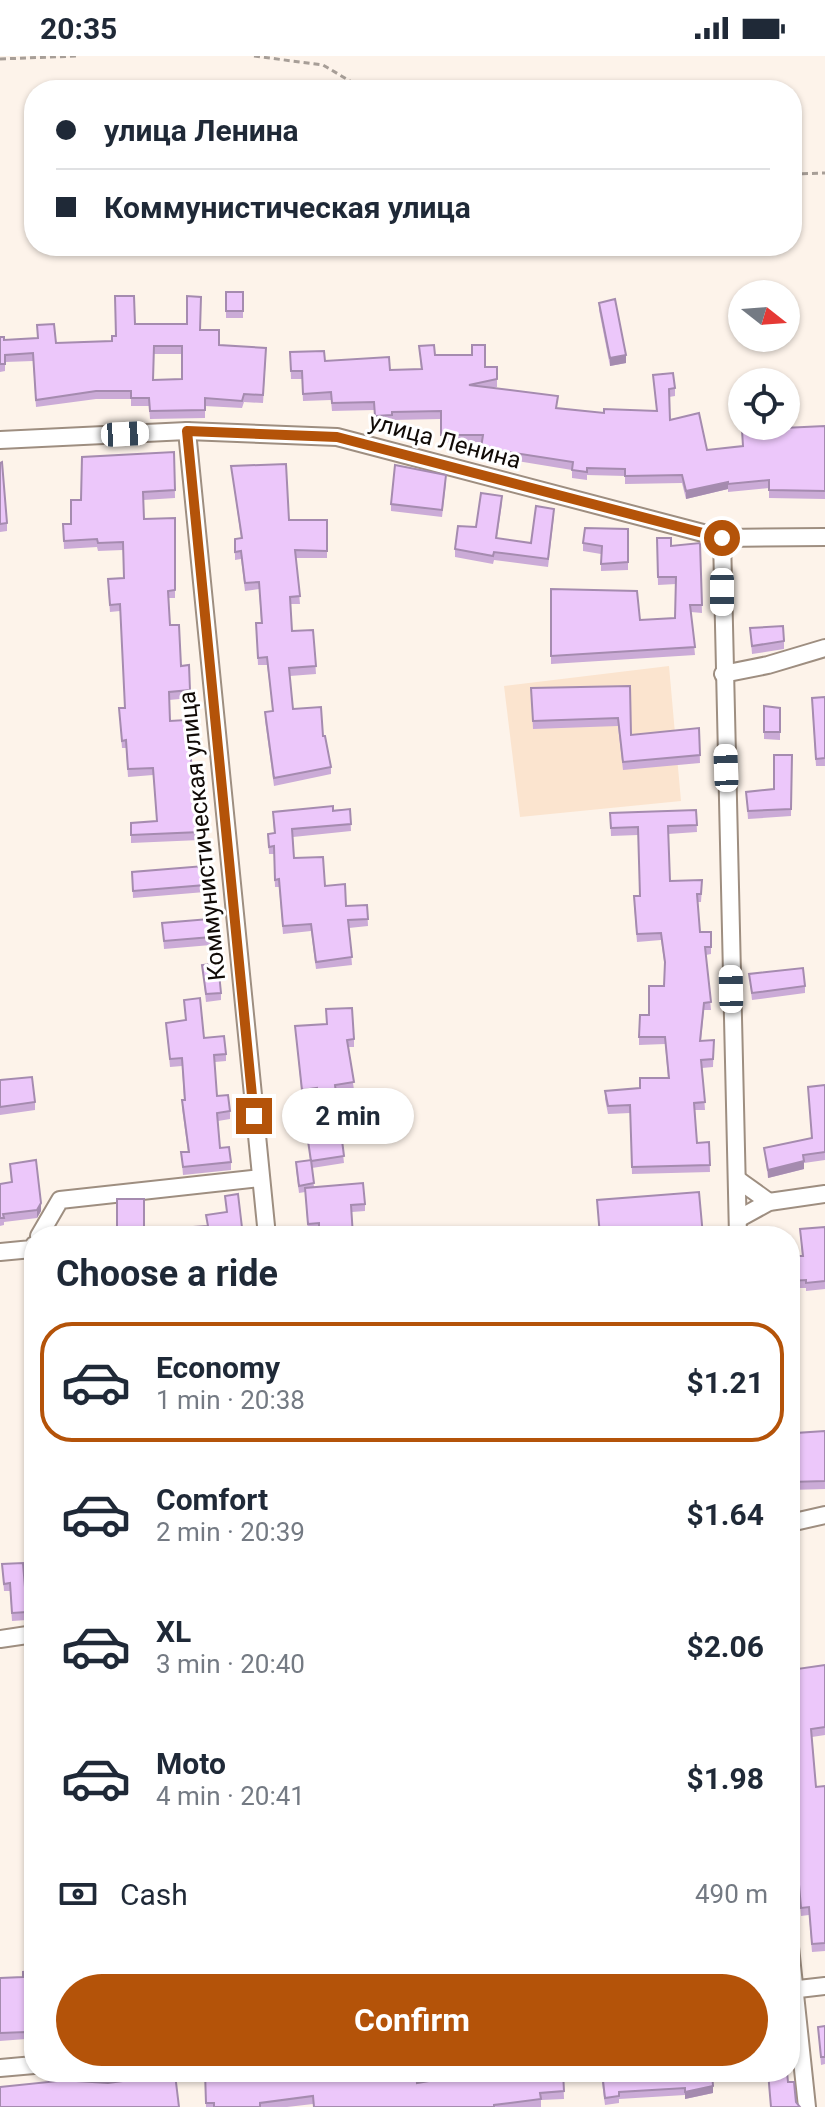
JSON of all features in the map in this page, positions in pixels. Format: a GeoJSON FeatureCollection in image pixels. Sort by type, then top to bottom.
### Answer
{"type":"FeatureCollection","features":[{"type":"Feature","properties":{"kind":"street","name":"улица Ленина"},"geometry":{"type":"LineString","coordinates":[[0,440],[187,431],[337,437],[722,538],[825,537]]}},
{"type":"Feature","properties":{"kind":"street","name":"Коммунистическая улица"},"geometry":{"type":"LineString","coordinates":[[187,431],[266,1226]]}},
{"type":"Feature","properties":{"kind":"street"},"geometry":{"type":"LineString","coordinates":[[722,538],[738,1226]]}},
{"type":"Feature","properties":{"kind":"street"},"geometry":{"type":"LineString","coordinates":[[723,674],[825,648]]}},
{"type":"Feature","properties":{"kind":"street"},"geometry":{"type":"LineString","coordinates":[[45,1226],[60,1200],[260,1178]]}},
{"type":"Feature","properties":{"kind":"street"},"geometry":{"type":"LineString","coordinates":[[737,1179],[769,1202]]}},
{"type":"Feature","properties":{"kind":"street"},"geometry":{"type":"LineString","coordinates":[[738,1219],[769,1202],[825,1194]]}},
{"type":"Feature","properties":{"kind":"street"},"geometry":{"type":"LineString","coordinates":[[0,1252],[24,1250]]}},
{"type":"Feature","properties":{"kind":"street"},"geometry":{"type":"LineString","coordinates":[[800,1521],[825,1515]]}},
{"type":"Feature","properties":{"kind":"street"},"geometry":{"type":"LineString","coordinates":[[0,1639],[24,1635]]}},
{"type":"Feature","properties":{"kind":"street"},"geometry":{"type":"LineString","coordinates":[[800,1989],[825,1986]]}},
{"type":"Feature","properties":{"kind":"street"},"geometry":{"type":"LineString","coordinates":[[800,2052],[807,2107]]}},
{"type":"Feature","properties":{"kind":"street"},"geometry":{"type":"LineString","coordinates":[[0,2068],[24,2066]]}},
{"type":"Feature","properties":{"kind":"path"},"geometry":{"type":"LineString","coordinates":[[0,59],[77,56]]}},
{"type":"Feature","properties":{"kind":"path"},"geometry":{"type":"LineString","coordinates":[[254,56],[323,65],[348,80]]}},
{"type":"Feature","properties":{"kind":"path"},"geometry":{"type":"LineString","coordinates":[[802,174],[825,173]]}},
{"type":"Feature","properties":{"kind":"shaded area"},"geometry":{"type":"Polygon","coordinates":[[[669,666],[681,801],[520,817],[504,686],[669,666]]]}},
{"type":"Feature","properties":{"kind":"building"},"geometry":{"type":"Polygon","coordinates":[[[226,292],[243,292],[243,311],[226,311],[226,292]]]}},
{"type":"Feature","properties":{"kind":"building"},"geometry":{"type":"Polygon","coordinates":[[[115,296],[134,296],[135,324],[187,324],[187,296],[201,297],[200,330],[219,330],[219,345],[266,348],[263,395],[244,394],[242,401],[205,398],[205,410],[150,411],[149,398],[131,398],[131,391],[96,391],[36,400],[33,353],[5,355],[5,364],[0,364],[0,337],[4,340],[38,338],[37,325],[54,324],[56,343],[112,341],[112,336],[116,336],[115,296]],[[154,346],[153,380],[182,379],[182,346],[154,346]]]}},
{"type":"Feature","properties":{"kind":"building"},"geometry":{"type":"Polygon","coordinates":[[[615,299],[626,355],[610,358],[599,303],[615,299]]]}},
{"type":"Feature","properties":{"kind":"building"},"geometry":{"type":"Polygon","coordinates":[[[434,345],[435,355],[472,355],[472,345],[485,345],[485,367],[497,367],[497,379],[469,385],[558,396],[556,408],[604,413],[604,409],[657,411],[653,375],[673,373],[675,388],[669,389],[670,420],[699,413],[707,450],[743,446],[743,440],[800,440],[800,427],[825,426],[825,491],[769,490],[769,480],[728,482],[686,491],[682,475],[625,476],[625,469],[572,470],[573,462],[481,448],[483,435],[441,435],[441,411],[392,412],[392,415],[375,416],[374,402],[332,403],[331,392],[303,394],[302,371],[291,371],[290,352],[324,351],[325,361],[389,357],[390,370],[422,369],[419,346],[434,345]]]}},
{"type":"Feature","properties":{"kind":"building"},"geometry":{"type":"Polygon","coordinates":[[[174,452],[175,490],[143,492],[144,519],[175,518],[175,590],[168,591],[170,625],[179,625],[181,666],[189,665],[190,690],[169,692],[170,721],[186,720],[200,832],[131,835],[131,823],[157,821],[153,768],[128,769],[126,740],[122,741],[119,708],[125,708],[120,604],[110,605],[108,579],[124,578],[123,542],[98,543],[97,539],[64,541],[63,524],[71,524],[71,500],[81,500],[82,457],[174,452]]]}},
{"type":"Feature","properties":{"kind":"building"},"geometry":{"type":"Polygon","coordinates":[[[0,463],[7,523],[0,524],[0,463]]]}},
{"type":"Feature","properties":{"kind":"building"},"geometry":{"type":"Polygon","coordinates":[[[286,464],[289,520],[327,520],[327,551],[295,550],[300,596],[290,597],[292,631],[313,630],[316,666],[289,668],[293,709],[321,707],[323,736],[331,767],[274,778],[265,712],[273,711],[267,657],[258,658],[256,623],[262,623],[259,582],[245,583],[241,551],[235,552],[235,539],[242,538],[231,466],[286,464]]]}},
{"type":"Feature","properties":{"kind":"building"},"geometry":{"type":"Polygon","coordinates":[[[395,465],[446,475],[442,510],[391,504],[395,465]]]}},
{"type":"Feature","properties":{"kind":"building"},"geometry":{"type":"Polygon","coordinates":[[[481,493],[502,496],[496,538],[531,543],[536,506],[554,509],[548,559],[494,552],[493,556],[455,549],[458,526],[476,527],[481,493]]]}},
{"type":"Feature","properties":{"kind":"building"},"geometry":{"type":"Polygon","coordinates":[[[585,528],[628,529],[628,562],[601,564],[602,546],[583,543],[585,528]]]}},
{"type":"Feature","properties":{"kind":"building"},"geometry":{"type":"Polygon","coordinates":[[[657,538],[671,538],[671,546],[700,543],[702,605],[690,605],[695,647],[551,656],[551,589],[637,591],[640,620],[675,618],[676,577],[658,577],[657,538]]]}},
{"type":"Feature","properties":{"kind":"building"},"geometry":{"type":"Polygon","coordinates":[[[783,626],[784,641],[752,646],[750,628],[783,626]]]}},
{"type":"Feature","properties":{"kind":"building"},"geometry":{"type":"Polygon","coordinates":[[[630,686],[631,735],[699,728],[700,755],[623,762],[618,718],[533,721],[531,688],[630,686]]]}},
{"type":"Feature","properties":{"kind":"building"},"geometry":{"type":"Polygon","coordinates":[[[825,697],[825,758],[816,759],[812,698],[825,697]]]}},
{"type":"Feature","properties":{"kind":"building"},"geometry":{"type":"Polygon","coordinates":[[[764,706],[780,708],[780,732],[764,732],[764,706]]]}},
{"type":"Feature","properties":{"kind":"building"},"geometry":{"type":"Polygon","coordinates":[[[774,755],[792,755],[791,809],[748,811],[746,792],[774,789],[774,755]]]}},
{"type":"Feature","properties":{"kind":"building"},"geometry":{"type":"Polygon","coordinates":[[[333,806],[333,811],[350,809],[351,824],[292,829],[294,858],[323,857],[325,886],[345,884],[346,906],[367,905],[368,919],[348,920],[352,957],[316,962],[311,924],[283,926],[279,879],[275,880],[274,846],[269,847],[268,834],[275,833],[273,812],[333,806]]]}},
{"type":"Feature","properties":{"kind":"building"},"geometry":{"type":"Polygon","coordinates":[[[696,810],[697,825],[668,826],[670,881],[702,880],[701,894],[697,894],[700,932],[711,932],[711,947],[705,947],[711,1002],[704,1003],[700,1041],[714,1040],[713,1059],[701,1060],[705,1102],[694,1103],[697,1143],[709,1142],[710,1165],[632,1167],[630,1105],[608,1106],[605,1091],[640,1088],[640,1078],[669,1078],[665,1037],[639,1037],[640,1015],[649,1015],[649,986],[664,986],[665,962],[661,933],[637,934],[634,896],[640,896],[638,827],[611,828],[610,813],[696,810]]]}},
{"type":"Feature","properties":{"kind":"building"},"geometry":{"type":"Polygon","coordinates":[[[204,866],[205,885],[133,891],[132,872],[204,866]]]}},
{"type":"Feature","properties":{"kind":"building"},"geometry":{"type":"Polygon","coordinates":[[[209,919],[211,937],[164,941],[162,923],[209,919]]]}},
{"type":"Feature","properties":{"kind":"building"},"geometry":{"type":"Polygon","coordinates":[[[218,963],[221,993],[206,994],[202,965],[218,963]]]}},
{"type":"Feature","properties":{"kind":"building"},"geometry":{"type":"Polygon","coordinates":[[[803,968],[805,986],[752,993],[749,974],[803,968]]]}},
{"type":"Feature","properties":{"kind":"building"},"geometry":{"type":"Polygon","coordinates":[[[200,998],[204,1038],[224,1036],[226,1054],[214,1055],[217,1096],[228,1095],[230,1111],[217,1113],[220,1148],[229,1147],[231,1162],[183,1167],[181,1152],[189,1152],[182,1100],[185,1100],[182,1058],[170,1059],[166,1023],[186,1020],[184,1000],[200,998]]]}},
{"type":"Feature","properties":{"kind":"building"},"geometry":{"type":"Polygon","coordinates":[[[352,1008],[354,1039],[347,1040],[354,1082],[335,1085],[344,1156],[311,1161],[308,1141],[323,1139],[317,1088],[302,1090],[295,1026],[327,1024],[326,1009],[352,1008]]]}},
{"type":"Feature","properties":{"kind":"building"},"geometry":{"type":"Polygon","coordinates":[[[32,1077],[35,1102],[0,1107],[0,1080],[32,1077]]]}},
{"type":"Feature","properties":{"kind":"building"},"geometry":{"type":"Polygon","coordinates":[[[825,1085],[825,1152],[803,1155],[804,1161],[768,1170],[764,1148],[812,1138],[808,1087],[825,1085]]]}},
{"type":"Feature","properties":{"kind":"building"},"geometry":{"type":"Polygon","coordinates":[[[36,1160],[41,1203],[37,1210],[3,1214],[4,1218],[0,1218],[0,1184],[12,1182],[10,1164],[36,1160]]]}},
{"type":"Feature","properties":{"kind":"building"},"geometry":{"type":"Polygon","coordinates":[[[311,1160],[314,1183],[299,1186],[296,1162],[311,1160]]]}},
{"type":"Feature","properties":{"kind":"building"},"geometry":{"type":"Polygon","coordinates":[[[363,1183],[365,1204],[351,1205],[352,1226],[308,1224],[305,1188],[363,1183]]]}},
{"type":"Feature","properties":{"kind":"building"},"geometry":{"type":"Polygon","coordinates":[[[699,1192],[702,1226],[599,1226],[597,1200],[699,1192]]]}},
{"type":"Feature","properties":{"kind":"building"},"geometry":{"type":"Polygon","coordinates":[[[238,1194],[242,1226],[208,1226],[206,1215],[227,1212],[225,1196],[238,1194]]]}},
{"type":"Feature","properties":{"kind":"building"},"geometry":{"type":"Polygon","coordinates":[[[117,1199],[144,1199],[144,1226],[117,1226],[117,1199]]]}},
{"type":"Feature","properties":{"kind":"building"},"geometry":{"type":"Polygon","coordinates":[[[825,1227],[825,1281],[806,1283],[806,1280],[800,1280],[800,1256],[803,1256],[800,1229],[825,1227]]]}},
{"type":"Feature","properties":{"kind":"building"},"geometry":{"type":"Polygon","coordinates":[[[825,1431],[825,1481],[800,1482],[800,1433],[825,1431]]]}},
{"type":"Feature","properties":{"kind":"building"},"geometry":{"type":"Polygon","coordinates":[[[23,1563],[24,1612],[12,1613],[10,1583],[4,1584],[2,1564],[23,1563]]]}},
{"type":"Feature","properties":{"kind":"building"},"geometry":{"type":"Polygon","coordinates":[[[825,1665],[825,1727],[811,1729],[816,1787],[825,1786],[825,1943],[812,1944],[809,1907],[801,1908],[800,1896],[800,1669],[825,1665]]]}},
{"type":"Feature","properties":{"kind":"building"},"geometry":{"type":"Polygon","coordinates":[[[23,1972],[24,2032],[0,2033],[0,1978],[23,1977],[23,1972]]]}},
{"type":"Feature","properties":{"kind":"building"},"geometry":{"type":"Polygon","coordinates":[[[825,2026],[825,2057],[821,2057],[818,2027],[825,2026]]]}},
{"type":"Feature","properties":{"kind":"building"},"geometry":{"type":"Polygon","coordinates":[[[48,2082],[176,2082],[179,2107],[0,2107],[0,2087],[48,2082]]]}},
{"type":"Feature","properties":{"kind":"building"},"geometry":{"type":"Polygon","coordinates":[[[205,2082],[564,2082],[564,2091],[540,2093],[541,2099],[494,2107],[314,2107],[313,2096],[260,2103],[260,2107],[214,2107],[214,2103],[206,2103],[205,2082]]]}},
{"type":"Feature","properties":{"kind":"building"},"geometry":{"type":"Polygon","coordinates":[[[603,2082],[713,2082],[713,2086],[685,2092],[685,2088],[619,2092],[619,2096],[605,2098],[603,2082]]]}},
{"type":"Feature","properties":{"kind":"building"},"geometry":{"type":"Polygon","coordinates":[[[769,2082],[794,2082],[796,2102],[800,2107],[771,2107],[769,2082]]]}},
{"type":"Feature","properties":{"kind":"route"},"geometry":{"type":"LineString","coordinates":[[254,1116],[187,431],[337,437],[722,538]]}}]}
